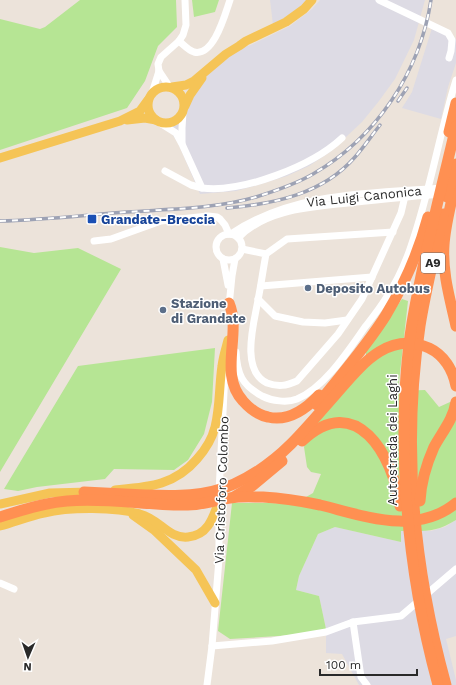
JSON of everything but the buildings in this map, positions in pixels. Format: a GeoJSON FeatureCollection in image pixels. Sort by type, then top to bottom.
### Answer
{"type":"FeatureCollection","features":[{"type":"Feature","properties":{"kind":"highway"},"geometry":{"type":"LineString","coordinates":[[456,103],[441,200],[448,293],[456,326]]}},
{"type":"Feature","properties":{"kind":"highway"},"geometry":{"type":"LineString","coordinates":[[446,166],[456,126]]}},
{"type":"Feature","properties":{"kind":"highway"},"geometry":{"type":"LineString","coordinates":[[261,469],[306,419],[360,351],[385,316],[408,274],[426,226],[441,200],[456,183]]}},
{"type":"Feature","properties":{"kind":"highway","name":"Autostrada dei Laghi"},"geometry":{"type":"LineString","coordinates":[[438,685],[424,632],[416,533],[410,505],[412,444],[410,380],[416,325],[441,200]]}},
{"type":"Feature","properties":{"kind":"highway"},"geometry":{"type":"LineString","coordinates":[[229,298],[234,318],[231,357],[232,380],[238,396],[249,408],[266,417],[283,418],[297,414],[311,404],[354,355],[360,351]]}},
{"type":"Feature","properties":{"kind":"highway"},"geometry":{"type":"LineString","coordinates":[[0,518],[43,504],[69,500],[180,505],[200,499],[261,469],[276,458],[300,435],[361,365],[388,347],[398,344],[421,345],[430,349],[444,359],[455,378],[456,386]]}},
{"type":"Feature","properties":{"kind":"highway"},"geometry":{"type":"LineString","coordinates":[[410,505],[435,446],[455,410],[456,402]]}},
{"type":"Feature","properties":{"kind":"highway"},"geometry":{"type":"LineString","coordinates":[[231,498],[267,475],[313,432],[325,426],[340,423],[356,426],[364,430],[381,449],[392,473],[410,505]]}},
{"type":"Feature","properties":{"kind":"highway"},"geometry":{"type":"LineString","coordinates":[[84,492],[178,496],[200,499],[273,498],[299,501],[370,518],[398,521],[425,519],[447,510],[456,503]]}},
{"type":"Feature","properties":{"kind":"highway","name":"Autostrada dei Laghi"},"geometry":{"type":"LineString","coordinates":[[421,598],[446,685]]}},
{"type":"Feature","properties":{"kind":"main road"},"geometry":{"type":"LineString","coordinates":[[120,121],[140,110],[160,87],[186,85],[207,70],[216,61],[246,41],[286,22],[304,9],[312,0]]}},
{"type":"Feature","properties":{"kind":"main road"},"geometry":{"type":"LineString","coordinates":[[240,46],[248,44],[289,25],[309,9],[317,0]]}},
{"type":"Feature","properties":{"kind":"main road"},"geometry":{"type":"LineString","coordinates":[[0,158],[120,121],[145,118],[167,124],[173,122],[178,119],[184,110],[190,94],[207,70]]}},
{"type":"Feature","properties":{"kind":"main road"},"geometry":{"type":"LineString","coordinates":[[170,87],[180,93],[184,98],[184,110]]}},
{"type":"Feature","properties":{"kind":"main road"},"geometry":{"type":"LineString","coordinates":[[150,97],[148,106],[149,113],[158,121]]}},
{"type":"Feature","properties":{"kind":"main road"},"geometry":{"type":"LineString","coordinates":[[0,504],[50,493],[84,492],[154,485],[168,481],[180,475],[191,466],[208,444],[215,428],[222,365],[228,340]]}},
{"type":"Feature","properties":{"kind":"main road"},"geometry":{"type":"LineString","coordinates":[[0,526],[56,510],[97,509],[126,511],[146,515],[159,523],[174,536],[189,537],[196,535],[208,527],[219,501]]}},
{"type":"Feature","properties":{"kind":"main road"},"geometry":{"type":"LineString","coordinates":[[126,511],[142,520],[154,530],[196,570],[215,603]]}},
{"type":"Feature","properties":{"kind":"street"},"geometry":{"type":"LineString","coordinates":[[150,97],[161,57],[179,41],[183,35],[186,25],[185,0]]}},
{"type":"Feature","properties":{"kind":"street"},"geometry":{"type":"LineString","coordinates":[[179,41],[187,49],[193,52],[204,51],[209,48],[223,19],[230,0]]}},
{"type":"Feature","properties":{"kind":"street"},"geometry":{"type":"LineString","coordinates":[[379,0],[448,33],[452,40],[451,51],[448,58]]}},
{"type":"Feature","properties":{"kind":"street"},"geometry":{"type":"LineString","coordinates":[[158,71],[170,87]]}},
{"type":"Feature","properties":{"kind":"street"},"geometry":{"type":"LineString","coordinates":[[446,166],[448,104],[456,80]]}},
{"type":"Feature","properties":{"kind":"street"},"geometry":{"type":"LineString","coordinates":[[182,144],[184,110]]}},
{"type":"Feature","properties":{"kind":"street"},"geometry":{"type":"LineString","coordinates":[[158,121],[176,133],[202,188]]}},
{"type":"Feature","properties":{"kind":"street"},"geometry":{"type":"LineString","coordinates":[[165,171],[191,185],[202,188],[223,188],[258,181],[313,160],[334,146],[342,138]]}},
{"type":"Feature","properties":{"kind":"street","name":"Via Luigi Canonica"},"geometry":{"type":"LineString","coordinates":[[221,236],[230,234],[270,212],[308,201],[358,194],[456,187]]}},
{"type":"Feature","properties":{"kind":"street"},"geometry":{"type":"LineString","coordinates":[[393,232],[287,239],[266,254],[251,340],[253,366],[256,374],[262,380],[272,385],[280,386],[288,385],[297,381],[338,334],[362,299],[393,232],[401,213],[405,196]]}},
{"type":"Feature","properties":{"kind":"street","name":"Via Luigi Canonica"},"geometry":{"type":"LineString","coordinates":[[238,238],[249,228],[272,216],[298,210],[405,196],[441,200]]}},
{"type":"Feature","properties":{"kind":"street"},"geometry":{"type":"LineString","coordinates":[[234,318],[237,362],[241,378],[251,389],[264,397],[277,401],[295,400],[309,393],[323,380],[341,359],[387,298],[411,247],[441,200]]}},
{"type":"Feature","properties":{"kind":"street"},"geometry":{"type":"LineString","coordinates":[[94,241],[111,239],[161,222],[208,216],[217,217],[224,222],[230,234],[241,241],[242,249],[239,256],[235,259],[223,259],[217,254],[215,247],[221,236],[220,225],[217,217]]}},
{"type":"Feature","properties":{"kind":"street"},"geometry":{"type":"LineString","coordinates":[[242,249],[266,254]]}},
{"type":"Feature","properties":{"kind":"street","name":"Via Cristoforo Colombo"},"geometry":{"type":"LineString","coordinates":[[223,259],[229,298]]}},
{"type":"Feature","properties":{"kind":"street","name":"Via Cristoforo Colombo"},"geometry":{"type":"LineString","coordinates":[[207,685],[212,646],[219,559],[219,501],[229,298],[235,259]]}},
{"type":"Feature","properties":{"kind":"street"},"geometry":{"type":"LineString","coordinates":[[261,286],[372,277]]}},
{"type":"Feature","properties":{"kind":"street"},"geometry":{"type":"LineString","coordinates":[[258,299],[275,316],[303,322],[325,323],[347,320]]}},
{"type":"Feature","properties":{"kind":"street"},"geometry":{"type":"LineString","coordinates":[[212,646],[272,641],[326,632],[353,622],[401,616],[456,569]]}},
{"type":"Feature","properties":{"kind":"street"},"geometry":{"type":"LineString","coordinates":[[0,583],[14,589]]}},
{"type":"Feature","properties":{"kind":"street"},"geometry":{"type":"LineString","coordinates":[[353,622],[361,677],[367,685]]}},
{"type":"Feature","properties":{"kind":"shaded area"},"geometry":{"type":"Polygon","coordinates":[[[270,0],[309,0],[304,6],[273,25],[270,0]]]}},
{"type":"Feature","properties":{"kind":"shaded area"},"geometry":{"type":"Polygon","coordinates":[[[320,0],[377,0],[419,22],[414,40],[395,79],[362,122],[330,152],[309,166],[287,176],[236,191],[200,194],[178,143],[166,125],[179,120],[208,71],[240,48],[251,45],[290,26],[312,9],[320,0]]]}},
{"type":"Feature","properties":{"kind":"shaded area"},"geometry":{"type":"Polygon","coordinates":[[[385,0],[425,0],[420,18],[385,0]]]}},
{"type":"Feature","properties":{"kind":"shaded area"},"geometry":{"type":"Polygon","coordinates":[[[432,28],[456,39],[456,63],[448,87],[441,119],[402,108],[412,92],[432,28]]]}},
{"type":"Feature","properties":{"kind":"shaded area"},"geometry":{"type":"Polygon","coordinates":[[[456,520],[456,636],[446,639],[456,685],[359,685],[342,654],[326,653],[326,629],[319,596],[296,590],[299,576],[318,534],[335,527],[401,542],[400,531],[431,531],[445,527],[456,520]]]}},
{"type":"Feature","properties":{"kind":"green space"},"geometry":{"type":"Polygon","coordinates":[[[80,0],[176,0],[177,27],[158,46],[145,81],[127,108],[0,150],[0,19],[40,29],[45,27],[80,0]]]}},
{"type":"Feature","properties":{"kind":"green space"},"geometry":{"type":"Polygon","coordinates":[[[192,0],[219,0],[215,12],[194,17],[192,0]]]}},
{"type":"Feature","properties":{"kind":"green space"},"geometry":{"type":"Polygon","coordinates":[[[0,247],[34,253],[78,248],[121,269],[0,472],[0,247]]]}},
{"type":"Feature","properties":{"kind":"green space"},"geometry":{"type":"Polygon","coordinates":[[[402,299],[408,301],[398,391],[425,390],[439,407],[450,402],[456,402],[456,520],[435,529],[423,531],[401,531],[401,542],[335,527],[318,534],[299,576],[296,590],[319,596],[326,629],[294,635],[230,639],[218,631],[232,503],[294,504],[313,493],[321,474],[311,472],[307,467],[304,447],[314,424],[366,363],[366,351],[402,299]]]}},
{"type":"Feature","properties":{"kind":"green space"},"geometry":{"type":"Polygon","coordinates":[[[215,348],[212,402],[204,434],[188,460],[174,470],[114,469],[105,479],[37,487],[18,491],[4,489],[78,366],[215,348]]]}},
{"type":"Feature","properties":{"kind":"railway"},"geometry":{"type":"LineString","coordinates":[[0,221],[192,208],[225,204],[263,195],[306,178],[336,159],[356,142],[375,122],[392,100],[417,52],[425,27],[431,0]]}},
{"type":"Feature","properties":{"kind":"railway"},"geometry":{"type":"LineString","coordinates":[[398,101],[407,88]]}},
{"type":"Feature","properties":{"kind":"railway"},"geometry":{"type":"LineString","coordinates":[[227,208],[262,204],[280,200],[297,195],[328,180],[342,170],[358,153],[380,125]]}},
{"type":"Feature","properties":{"kind":"place","name":"Grandate-Breccia"},"geometry":{"type":"Point","coordinates":[92,219]}},
{"type":"Feature","properties":{"kind":"place","name":"Deposito Autobus"},"geometry":{"type":"Point","coordinates":[308,288]}},
{"type":"Feature","properties":{"kind":"place","name":"Stazione di Grandate"},"geometry":{"type":"Point","coordinates":[163,310]}}]}
